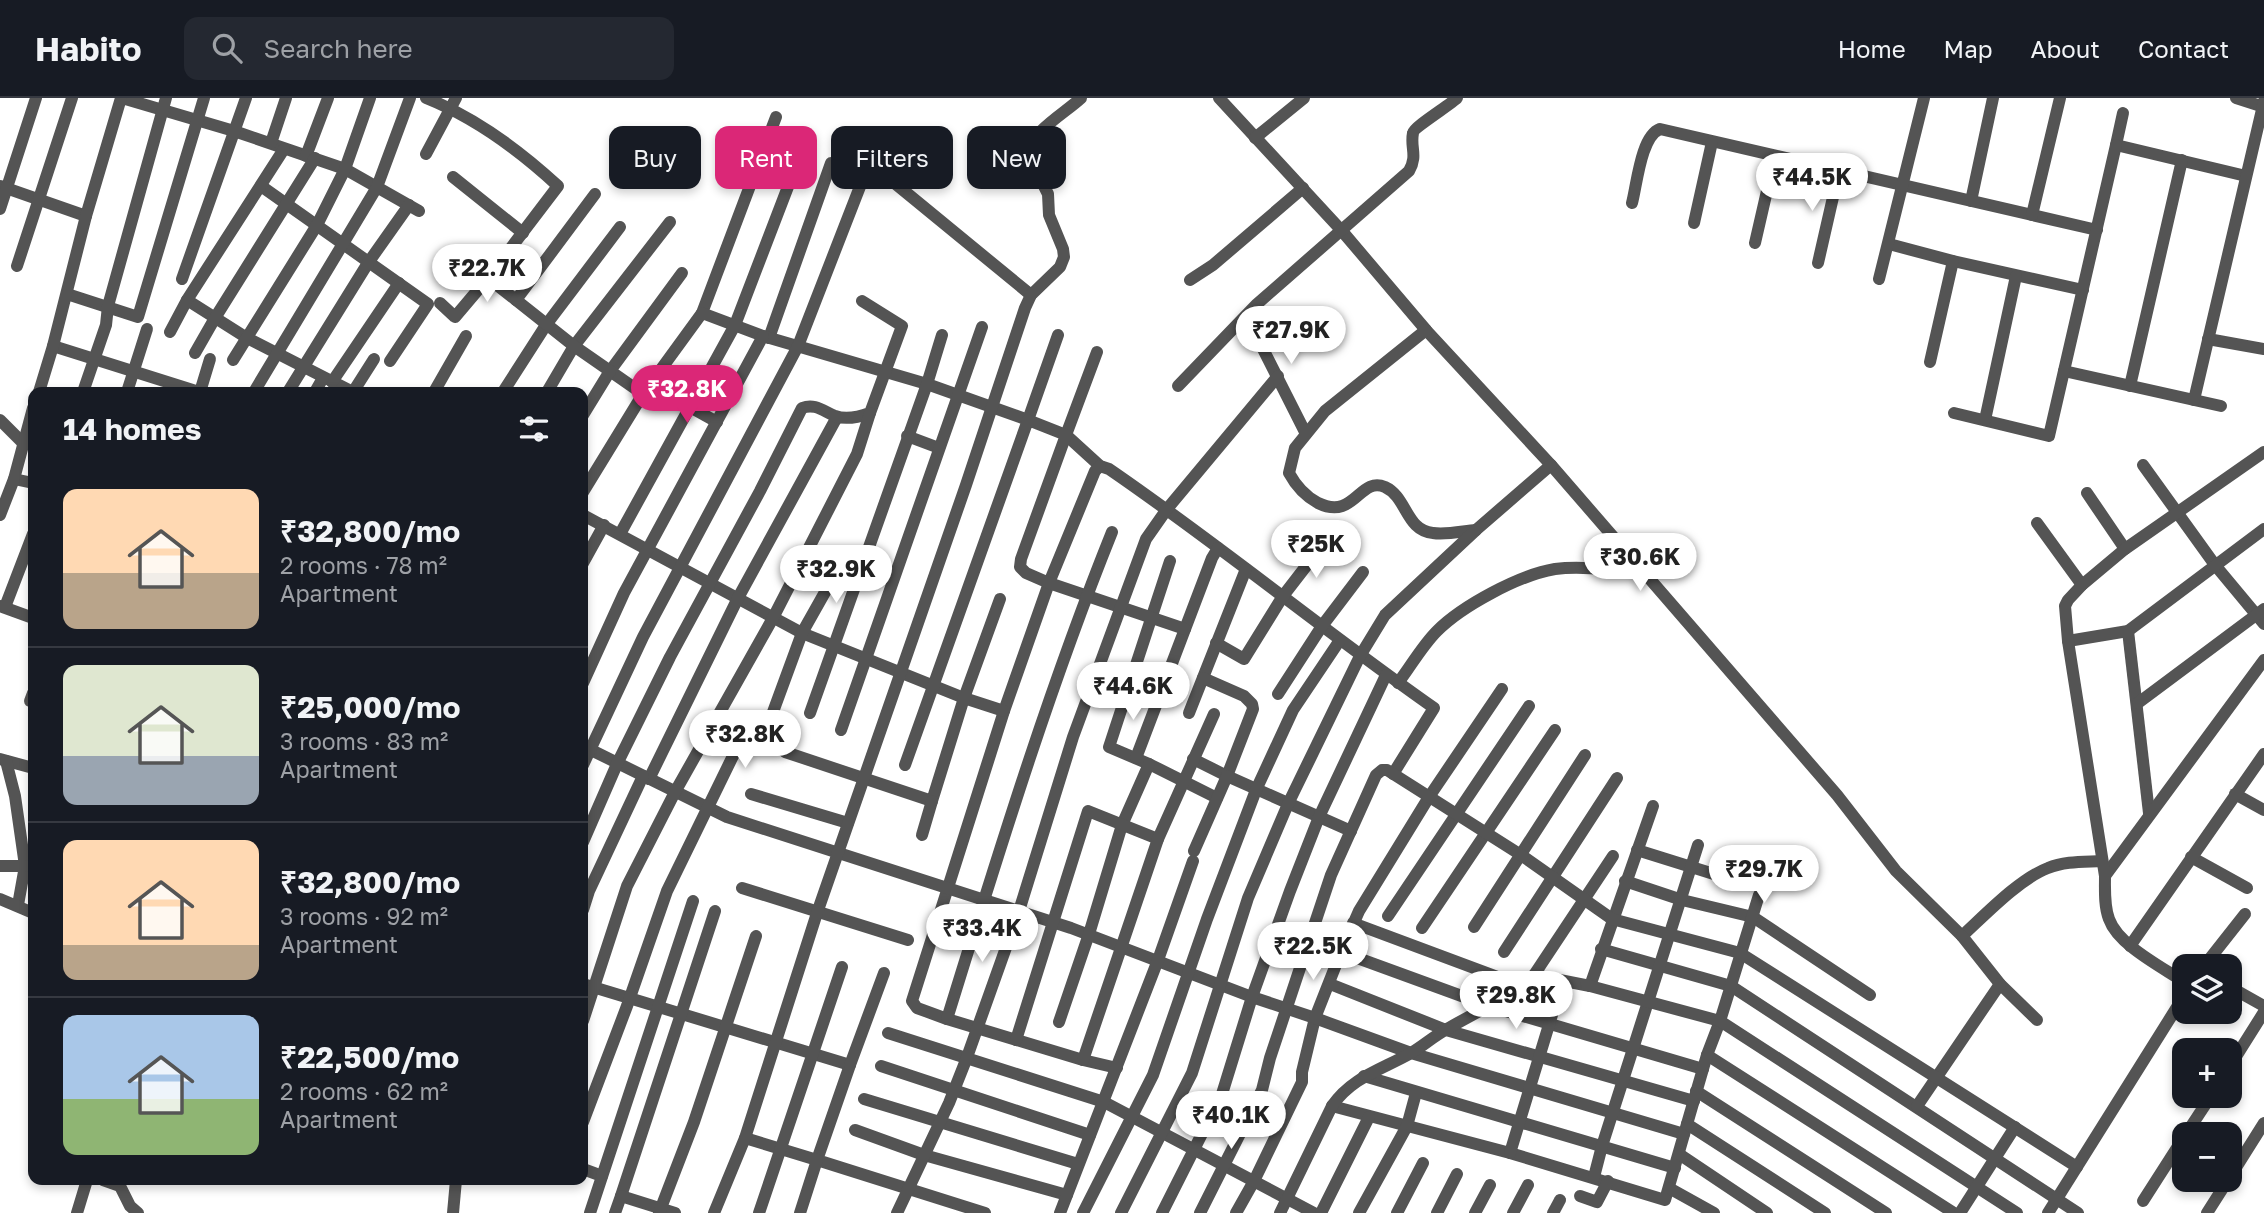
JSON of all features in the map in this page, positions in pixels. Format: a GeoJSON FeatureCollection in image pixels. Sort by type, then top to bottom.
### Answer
{"type":"FeatureCollection","features":[{"type":"Feature","properties":{"kind":"street"},"geometry":{"type":"LineString","coordinates":[[0,209],[3,188],[36,98]]}},
{"type":"Feature","properties":{"kind":"street"},"geometry":{"type":"LineString","coordinates":[[17,266],[72,98]]}},
{"type":"Feature","properties":{"kind":"street"},"geometry":{"type":"LineString","coordinates":[[40,387],[121,98],[164,104],[197,120],[345,169],[414,208],[368,263],[291,387]]}},
{"type":"Feature","properties":{"kind":"street"},"geometry":{"type":"LineString","coordinates":[[66,294],[138,317],[204,98]]}},
{"type":"Feature","properties":{"kind":"street"},"geometry":{"type":"LineString","coordinates":[[182,279],[246,98]]}},
{"type":"Feature","properties":{"kind":"street"},"geometry":{"type":"LineString","coordinates":[[271,144],[286,98]]}},
{"type":"Feature","properties":{"kind":"street"},"geometry":{"type":"LineString","coordinates":[[195,353],[311,157],[328,98]]}},
{"type":"Feature","properties":{"kind":"street"},"geometry":{"type":"LineString","coordinates":[[233,360],[317,225],[345,169],[370,98]]}},
{"type":"Feature","properties":{"kind":"street"},"geometry":{"type":"LineString","coordinates":[[257,387],[377,187],[410,98]]}},
{"type":"Feature","properties":{"kind":"street"},"geometry":{"type":"LineString","coordinates":[[426,98],[453,103],[532,162],[558,186],[455,317],[440,303]]}},
{"type":"Feature","properties":{"kind":"street"},"geometry":{"type":"LineString","coordinates":[[714,1213],[745,1138],[817,913],[1031,295],[1060,267],[1064,257],[1049,215],[1048,194],[1028,154],[1029,146],[1037,136],[1080,98]]}},
{"type":"Feature","properties":{"kind":"street"},"geometry":{"type":"LineString","coordinates":[[1219,98],[1342,231],[1426,330],[1551,465],[1837,795],[1896,871],[1962,936],[2000,984],[2037,1020]]}},
{"type":"Feature","properties":{"kind":"street"},"geometry":{"type":"LineString","coordinates":[[1255,138],[1304,98]]}},
{"type":"Feature","properties":{"kind":"street"},"geometry":{"type":"LineString","coordinates":[[1178,386],[1243,319],[1409,171],[1414,162],[1415,127],[1441,112],[1457,98]]}},
{"type":"Feature","properties":{"kind":"street"},"geometry":{"type":"LineString","coordinates":[[1879,279],[1924,98]]}},
{"type":"Feature","properties":{"kind":"street"},"geometry":{"type":"LineString","coordinates":[[1971,201],[1993,98]]}},
{"type":"Feature","properties":{"kind":"street"},"geometry":{"type":"LineString","coordinates":[[2032,215],[2060,98]]}},
{"type":"Feature","properties":{"kind":"street"},"geometry":{"type":"LineString","coordinates":[[2194,400],[2264,105],[2236,98]]}},
{"type":"Feature","properties":{"kind":"street"},"geometry":{"type":"LineString","coordinates":[[426,154],[453,103]]}},
{"type":"Feature","properties":{"kind":"street"},"geometry":{"type":"LineString","coordinates":[[85,387],[106,325],[108,306],[164,104]]}},
{"type":"Feature","properties":{"kind":"street"},"geometry":{"type":"LineString","coordinates":[[1954,413],[2049,436],[2123,113]]}},
{"type":"Feature","properties":{"kind":"street"},"geometry":{"type":"LineString","coordinates":[[588,484],[643,394],[702,313],[776,117]]}},
{"type":"Feature","properties":{"kind":"street"},"geometry":{"type":"LineString","coordinates":[[1632,203],[1647,142],[1654,131],[1660,129],[2097,230]]}},
{"type":"Feature","properties":{"kind":"street"},"geometry":{"type":"LineString","coordinates":[[1694,223],[1712,142]]}},
{"type":"Feature","properties":{"kind":"street"},"geometry":{"type":"LineString","coordinates":[[2116,145],[2246,176]]}},
{"type":"Feature","properties":{"kind":"street"},"geometry":{"type":"LineString","coordinates":[[170,332],[187,300],[284,149]]}},
{"type":"Feature","properties":{"kind":"street"},"geometry":{"type":"LineString","coordinates":[[1755,243],[1775,156]]}},
{"type":"Feature","properties":{"kind":"street"},"geometry":{"type":"LineString","coordinates":[[2130,386],[2182,160]]}},
{"type":"Feature","properties":{"kind":"street"},"geometry":{"type":"LineString","coordinates":[[588,671],[624,593],[766,337],[831,163]]}},
{"type":"Feature","properties":{"kind":"street"},"geometry":{"type":"LineString","coordinates":[[588,744],[799,346],[868,166],[886,176],[1031,295]]}},
{"type":"Feature","properties":{"kind":"street"},"geometry":{"type":"LineString","coordinates":[[1818,263],[1839,171]]}},
{"type":"Feature","properties":{"kind":"street"},"geometry":{"type":"LineString","coordinates":[[453,177],[523,233]]}},
{"type":"Feature","properties":{"kind":"street"},"geometry":{"type":"LineString","coordinates":[[261,186],[428,304],[390,361]]}},
{"type":"Feature","properties":{"kind":"street"},"geometry":{"type":"LineString","coordinates":[[3,188],[86,216]]}},
{"type":"Feature","properties":{"kind":"street"},"geometry":{"type":"LineString","coordinates":[[1190,281],[1213,265],[1303,188]]}},
{"type":"Feature","properties":{"kind":"street"},"geometry":{"type":"LineString","coordinates":[[620,534],[735,325],[787,189]]}},
{"type":"Feature","properties":{"kind":"street"},"geometry":{"type":"LineString","coordinates":[[516,300],[595,194]]}},
{"type":"Feature","properties":{"kind":"street"},"geometry":{"type":"LineString","coordinates":[[550,387],[574,346],[670,222]]}},
{"type":"Feature","properties":{"kind":"street"},"geometry":{"type":"LineString","coordinates":[[506,387],[546,325],[620,227]]}},
{"type":"Feature","properties":{"kind":"street"},"geometry":{"type":"LineString","coordinates":[[1889,244],[2083,290]]}},
{"type":"Feature","properties":{"kind":"street"},"geometry":{"type":"LineString","coordinates":[[1930,362],[1953,261]]}},
{"type":"Feature","properties":{"kind":"street"},"geometry":{"type":"LineString","coordinates":[[588,407],[610,371],[682,273]]}},
{"type":"Feature","properties":{"kind":"street"},"geometry":{"type":"LineString","coordinates":[[1985,420],[2016,276]]}},
{"type":"Feature","properties":{"kind":"street"},"geometry":{"type":"LineString","coordinates":[[488,278],[574,346],[643,394]]}},
{"type":"Feature","properties":{"kind":"street"},"geometry":{"type":"LineString","coordinates":[[319,387],[399,283]]}},
{"type":"Feature","properties":{"kind":"street"},"geometry":{"type":"LineString","coordinates":[[187,300],[247,338],[342,387]]}},
{"type":"Feature","properties":{"kind":"street"},"geometry":{"type":"LineString","coordinates":[[850,1065],[589,986],[627,886],[675,792],[773,618],[857,454],[902,326],[862,301]]}},
{"type":"Feature","properties":{"kind":"street"},"geometry":{"type":"LineString","coordinates":[[702,313],[766,337],[927,384],[1066,435],[1100,466],[1109,469],[1167,509],[1360,656],[1434,708],[1393,774]]}},
{"type":"Feature","properties":{"kind":"street"},"geometry":{"type":"LineString","coordinates":[[1243,319],[1259,341],[1306,434]]}},
{"type":"Feature","properties":{"kind":"street"},"geometry":{"type":"LineString","coordinates":[[841,730],[982,327]]}},
{"type":"Feature","properties":{"kind":"street"},"geometry":{"type":"LineString","coordinates":[[129,387],[147,329]]}},
{"type":"Feature","properties":{"kind":"street"},"geometry":{"type":"LineString","coordinates":[[1426,330],[1325,411],[1295,448],[1289,473],[1309,498],[1327,507],[1343,507],[1370,486],[1383,486],[1401,501],[1412,521],[1420,529],[1432,534],[1476,530]]}},
{"type":"Feature","properties":{"kind":"street"},"geometry":{"type":"LineString","coordinates":[[810,713],[942,335]]}},
{"type":"Feature","properties":{"kind":"street"},"geometry":{"type":"LineString","coordinates":[[905,765],[1058,335]]}},
{"type":"Feature","properties":{"kind":"street"},"geometry":{"type":"LineString","coordinates":[[437,387],[466,336]]}},
{"type":"Feature","properties":{"kind":"street"},"geometry":{"type":"LineString","coordinates":[[2208,339],[2264,349]]}},
{"type":"Feature","properties":{"kind":"street"},"geometry":{"type":"LineString","coordinates":[[53,346],[184,387]]}},
{"type":"Feature","properties":{"kind":"street"},"geometry":{"type":"LineString","coordinates":[[1097,352],[1020,567],[1026,573],[1049,583],[1185,629]]}},
{"type":"Feature","properties":{"kind":"street"},"geometry":{"type":"LineString","coordinates":[[202,387],[210,359]]}},
{"type":"Feature","properties":{"kind":"street"},"geometry":{"type":"LineString","coordinates":[[356,387],[374,359]]}},
{"type":"Feature","properties":{"kind":"street"},"geometry":{"type":"LineString","coordinates":[[2064,371],[2221,406]]}},
{"type":"Feature","properties":{"kind":"street"},"geometry":{"type":"LineString","coordinates":[[897,1213],[967,1060],[1073,737],[1146,538],[1278,376]]}},
{"type":"Feature","properties":{"kind":"street"},"geometry":{"type":"LineString","coordinates":[[672,397],[717,422]]}},
{"type":"Feature","properties":{"kind":"street"},"geometry":{"type":"LineString","coordinates":[[588,831],[617,764],[802,408],[816,406],[837,417],[856,418],[870,413]]}},
{"type":"Feature","properties":{"kind":"street"},"geometry":{"type":"LineString","coordinates":[[588,900],[646,778],[738,598],[837,417]]}},
{"type":"Feature","properties":{"kind":"street"},"geometry":{"type":"LineString","coordinates":[[0,420],[22,442]]}},
{"type":"Feature","properties":{"kind":"street"},"geometry":{"type":"LineString","coordinates":[[0,515],[14,479],[28,423]]}},
{"type":"Feature","properties":{"kind":"street"},"geometry":{"type":"LineString","coordinates":[[907,436],[939,448]]}},
{"type":"Feature","properties":{"kind":"street"},"geometry":{"type":"LineString","coordinates":[[2172,974],[2130,946],[2110,923],[2105,908],[2105,876],[2068,641],[2066,606],[2082,585],[2125,549],[2264,452]]}},
{"type":"Feature","properties":{"kind":"street"},"geometry":{"type":"LineString","coordinates":[[1121,1213],[1192,1073],[1248,898],[1288,804],[1360,656],[1385,615],[1551,465]]}},
{"type":"Feature","properties":{"kind":"street"},"geometry":{"type":"LineString","coordinates":[[2138,703],[2261,616],[2215,565],[2143,465]]}},
{"type":"Feature","properties":{"kind":"street"},"geometry":{"type":"LineString","coordinates":[[1100,466],[1049,583],[1004,711],[912,1002],[917,1008],[947,1019],[1117,1068]]}},
{"type":"Feature","properties":{"kind":"street"},"geometry":{"type":"LineString","coordinates":[[14,479],[28,481]]}},
{"type":"Feature","properties":{"kind":"street"},"geometry":{"type":"LineString","coordinates":[[2087,493],[2125,549]]}},
{"type":"Feature","properties":{"kind":"street"},"geometry":{"type":"LineString","coordinates":[[588,517],[802,633],[964,698],[1004,711]]}},
{"type":"Feature","properties":{"kind":"street"},"geometry":{"type":"LineString","coordinates":[[2037,523],[2082,585]]}},
{"type":"Feature","properties":{"kind":"street"},"geometry":{"type":"LineString","coordinates":[[588,554],[604,525]]}},
{"type":"Feature","properties":{"kind":"street"},"geometry":{"type":"LineString","coordinates":[[2068,641],[2128,631],[2264,529]]}},
{"type":"Feature","properties":{"kind":"street"},"geometry":{"type":"LineString","coordinates":[[947,1019],[1040,730],[1112,532]]}},
{"type":"Feature","properties":{"kind":"street"},"geometry":{"type":"LineString","coordinates":[[1216,643],[1244,659],[1283,596],[1324,543]]}},
{"type":"Feature","properties":{"kind":"street"},"geometry":{"type":"LineString","coordinates":[[28,546],[2,606],[28,616]]}},
{"type":"Feature","properties":{"kind":"street"},"geometry":{"type":"LineString","coordinates":[[1136,758],[1218,548]]}},
{"type":"Feature","properties":{"kind":"street"},"geometry":{"type":"LineString","coordinates":[[1170,561],[1109,747],[1217,799]]}},
{"type":"Feature","properties":{"kind":"street"},"geometry":{"type":"LineString","coordinates":[[773,712],[802,633],[842,562]]}},
{"type":"Feature","properties":{"kind":"street"},"geometry":{"type":"LineString","coordinates":[[1189,713],[1246,569]]}},
{"type":"Feature","properties":{"kind":"street"},"geometry":{"type":"LineString","coordinates":[[1398,683],[1437,632],[1468,606],[1496,591],[1554,569],[1646,574]]}},
{"type":"Feature","properties":{"kind":"street"},"geometry":{"type":"LineString","coordinates":[[1278,694],[1322,626],[1363,572]]}},
{"type":"Feature","properties":{"kind":"street"},"geometry":{"type":"LineString","coordinates":[[922,835],[964,698],[1000,599]]}},
{"type":"Feature","properties":{"kind":"street"},"geometry":{"type":"LineString","coordinates":[[2128,631],[2149,813]]}},
{"type":"Feature","properties":{"kind":"street"},"geometry":{"type":"LineString","coordinates":[[1083,1213],[1153,1075],[1207,919],[1256,790],[1293,710],[1340,640]]}},
{"type":"Feature","properties":{"kind":"street"},"geometry":{"type":"LineString","coordinates":[[2105,876],[2264,660]]}},
{"type":"Feature","properties":{"kind":"street"},"geometry":{"type":"LineString","coordinates":[[1162,1213],[1222,1094],[1252,997],[1320,817],[1387,675]]}},
{"type":"Feature","properties":{"kind":"street"},"geometry":{"type":"LineString","coordinates":[[1060,1213],[1158,960],[1193,856],[1253,709],[1244,696],[1203,678]]}},
{"type":"Feature","properties":{"kind":"street"},"geometry":{"type":"LineString","coordinates":[[1236,1213],[1302,1082],[1315,1018],[1353,923],[1429,797],[1502,689]]}},
{"type":"Feature","properties":{"kind":"street"},"geometry":{"type":"LineString","coordinates":[[1388,916],[1529,706]]}},
{"type":"Feature","properties":{"kind":"street"},"geometry":{"type":"LineString","coordinates":[[1083,1060],[1158,839],[1214,714]]}},
{"type":"Feature","properties":{"kind":"street"},"geometry":{"type":"LineString","coordinates":[[588,1109],[667,891],[752,717]]}},
{"type":"Feature","properties":{"kind":"street"},"geometry":{"type":"LineString","coordinates":[[1422,928],[1555,730]]}},
{"type":"Feature","properties":{"kind":"street"},"geometry":{"type":"LineString","coordinates":[[588,749],[727,817],[1089,934],[1252,997],[1411,1053],[1530,1089],[1685,1129],[1825,1213]]}},
{"type":"Feature","properties":{"kind":"street"},"geometry":{"type":"LineString","coordinates":[[785,752],[932,801]]}},
{"type":"Feature","properties":{"kind":"street"},"geometry":{"type":"LineString","coordinates":[[2130,946],[2264,754]]}},
{"type":"Feature","properties":{"kind":"street"},"geometry":{"type":"LineString","coordinates":[[1474,927],[1586,755]]}},
{"type":"Feature","properties":{"kind":"street"},"geometry":{"type":"LineString","coordinates":[[1193,759],[1351,831]]}},
{"type":"Feature","properties":{"kind":"street"},"geometry":{"type":"LineString","coordinates":[[3,760],[28,766]]}},
{"type":"Feature","properties":{"kind":"street"},"geometry":{"type":"LineString","coordinates":[[3,760],[15,796],[25,866],[18,905]]}},
{"type":"Feature","properties":{"kind":"street"},"geometry":{"type":"LineString","coordinates":[[1059,1022],[1122,825],[1149,764]]}},
{"type":"Feature","properties":{"kind":"street"},"geometry":{"type":"LineString","coordinates":[[1200,1213],[1262,1090],[1331,875],[1376,775],[1382,770],[1457,813],[1612,919],[1741,953],[2077,1167]]}},
{"type":"Feature","properties":{"kind":"street"},"geometry":{"type":"LineString","coordinates":[[1504,952],[1617,778]]}},
{"type":"Feature","properties":{"kind":"street"},"geometry":{"type":"LineString","coordinates":[[751,794],[848,824]]}},
{"type":"Feature","properties":{"kind":"street"},"geometry":{"type":"LineString","coordinates":[[2235,794],[2264,810]]}},
{"type":"Feature","properties":{"kind":"street"},"geometry":{"type":"LineString","coordinates":[[1590,986],[1653,806]]}},
{"type":"Feature","properties":{"kind":"street"},"geometry":{"type":"LineString","coordinates":[[1016,1040],[1088,811],[1158,839]]}},
{"type":"Feature","properties":{"kind":"street"},"geometry":{"type":"LineString","coordinates":[[1594,1177],[1647,1001],[1699,845]]}},
{"type":"Feature","properties":{"kind":"street"},"geometry":{"type":"LineString","coordinates":[[1637,850],[1717,874]]}},
{"type":"Feature","properties":{"kind":"street"},"geometry":{"type":"LineString","coordinates":[[1280,1213],[1342,1090],[1411,1053],[1521,986],[1534,975],[1613,856]]}},
{"type":"Feature","properties":{"kind":"street"},"geometry":{"type":"LineString","coordinates":[[2191,857],[2248,888]]}},
{"type":"Feature","properties":{"kind":"street"},"geometry":{"type":"LineString","coordinates":[[1962,936],[2010,893],[2046,869],[2070,863],[2102,861]]}},
{"type":"Feature","properties":{"kind":"street"},"geometry":{"type":"LineString","coordinates":[[0,866],[25,866]]}},
{"type":"Feature","properties":{"kind":"street"},"geometry":{"type":"LineString","coordinates":[[1625,881],[1682,900],[1753,917],[1870,995]]}},
{"type":"Feature","properties":{"kind":"street"},"geometry":{"type":"LineString","coordinates":[[742,888],[908,940]]}},
{"type":"Feature","properties":{"kind":"street"},"geometry":{"type":"LineString","coordinates":[[1661,1213],[1707,1055],[1759,895]]}},
{"type":"Feature","properties":{"kind":"street"},"geometry":{"type":"LineString","coordinates":[[0,899],[28,911]]}},
{"type":"Feature","properties":{"kind":"street"},"geometry":{"type":"LineString","coordinates":[[590,1213],[693,901]]}},
{"type":"Feature","properties":{"kind":"street"},"geometry":{"type":"LineString","coordinates":[[615,1213],[715,911]]}},
{"type":"Feature","properties":{"kind":"street"},"geometry":{"type":"LineString","coordinates":[[2213,954],[2245,914]]}},
{"type":"Feature","properties":{"kind":"street"},"geometry":{"type":"LineString","coordinates":[[1353,923],[1521,986]]}},
{"type":"Feature","properties":{"kind":"street"},"geometry":{"type":"LineString","coordinates":[[660,1211],[694,1122],[756,936]]}},
{"type":"Feature","properties":{"kind":"street"},"geometry":{"type":"LineString","coordinates":[[1601,949],[1731,986],[2078,1213]]}},
{"type":"Feature","properties":{"kind":"street"},"geometry":{"type":"LineString","coordinates":[[1341,952],[1489,1006],[1703,1069]]}},
{"type":"Feature","properties":{"kind":"street"},"geometry":{"type":"LineString","coordinates":[[759,1213],[842,967]]}},
{"type":"Feature","properties":{"kind":"street"},"geometry":{"type":"LineString","coordinates":[[800,1213],[884,973]]}},
{"type":"Feature","properties":{"kind":"street"},"geometry":{"type":"LineString","coordinates":[[1534,975],[1590,986],[1720,1021],[2017,1213]]}},
{"type":"Feature","properties":{"kind":"street"},"geometry":{"type":"LineString","coordinates":[[1510,1153],[1562,982]]}},
{"type":"Feature","properties":{"kind":"street"},"geometry":{"type":"LineString","coordinates":[[1330,984],[1446,1030],[1695,1096],[1886,1213]]}},
{"type":"Feature","properties":{"kind":"street"},"geometry":{"type":"LineString","coordinates":[[1917,1106],[2000,984]]}},
{"type":"Feature","properties":{"kind":"street"},"geometry":{"type":"LineString","coordinates":[[2242,994],[2264,1006]]}},
{"type":"Feature","properties":{"kind":"street"},"geometry":{"type":"LineString","coordinates":[[2242,1047],[2264,1012]]}},
{"type":"Feature","properties":{"kind":"street"},"geometry":{"type":"LineString","coordinates":[[2048,1213],[2172,1015]]}},
{"type":"Feature","properties":{"kind":"street"},"geometry":{"type":"LineString","coordinates":[[888,1033],[1104,1102],[1314,1213]]}},
{"type":"Feature","properties":{"kind":"street"},"geometry":{"type":"LineString","coordinates":[[1707,1055],[1957,1213],[2015,1127]]}},
{"type":"Feature","properties":{"kind":"street"},"geometry":{"type":"LineString","coordinates":[[881,1066],[1090,1135]]}},
{"type":"Feature","properties":{"kind":"street"},"geometry":{"type":"LineString","coordinates":[[1364,1076],[1675,1168]]}},
{"type":"Feature","properties":{"kind":"street"},"geometry":{"type":"LineString","coordinates":[[1359,1213],[1406,1126],[1416,1093]]}},
{"type":"Feature","properties":{"kind":"street"},"geometry":{"type":"LineString","coordinates":[[864,1099],[1078,1164]]}},
{"type":"Feature","properties":{"kind":"street"},"geometry":{"type":"LineString","coordinates":[[1332,1106],[1608,1181],[1667,1194],[1714,1213]]}},
{"type":"Feature","properties":{"kind":"street"},"geometry":{"type":"LineString","coordinates":[[1321,1213],[1369,1117]]}},
{"type":"Feature","properties":{"kind":"street"},"geometry":{"type":"LineString","coordinates":[[2242,1158],[2264,1123]]}},
{"type":"Feature","properties":{"kind":"street"},"geometry":{"type":"LineString","coordinates":[[855,1130],[924,1155],[1067,1195]]}},
{"type":"Feature","properties":{"kind":"street"},"geometry":{"type":"LineString","coordinates":[[745,1138],[908,1187],[953,1208],[985,1213]]}},
{"type":"Feature","properties":{"kind":"street"},"geometry":{"type":"LineString","coordinates":[[1679,1154],[1767,1213]]}},
{"type":"Feature","properties":{"kind":"street"},"geometry":{"type":"LineString","coordinates":[[2143,1201],[2172,1156]]}},
{"type":"Feature","properties":{"kind":"street"},"geometry":{"type":"LineString","coordinates":[[1398,1213],[1423,1163]]}},
{"type":"Feature","properties":{"kind":"street"},"geometry":{"type":"LineString","coordinates":[[588,1171],[602,1176]]}},
{"type":"Feature","properties":{"kind":"street"},"geometry":{"type":"LineString","coordinates":[[1437,1213],[1457,1174]]}},
{"type":"Feature","properties":{"kind":"street"},"geometry":{"type":"LineString","coordinates":[[1580,1196],[1594,1208],[1608,1181]]}},
{"type":"Feature","properties":{"kind":"street"},"geometry":{"type":"LineString","coordinates":[[77,1213],[85,1185]]}},
{"type":"Feature","properties":{"kind":"street"},"geometry":{"type":"LineString","coordinates":[[117,1185],[130,1206],[138,1213]]}},
{"type":"Feature","properties":{"kind":"street"},"geometry":{"type":"LineString","coordinates":[[453,1213],[456,1185]]}},
{"type":"Feature","properties":{"kind":"street"},"geometry":{"type":"LineString","coordinates":[[1475,1213],[1490,1185]]}},
{"type":"Feature","properties":{"kind":"street"},"geometry":{"type":"LineString","coordinates":[[1513,1213],[1528,1185]]}},
{"type":"Feature","properties":{"kind":"street"},"geometry":{"type":"LineString","coordinates":[[2207,1213],[2220,1192]]}},
{"type":"Feature","properties":{"kind":"street"},"geometry":{"type":"LineString","coordinates":[[621,1196],[660,1211],[675,1213]]}},
{"type":"Feature","properties":{"kind":"street"},"geometry":{"type":"LineString","coordinates":[[1553,1213],[1559,1200]]}}]}
